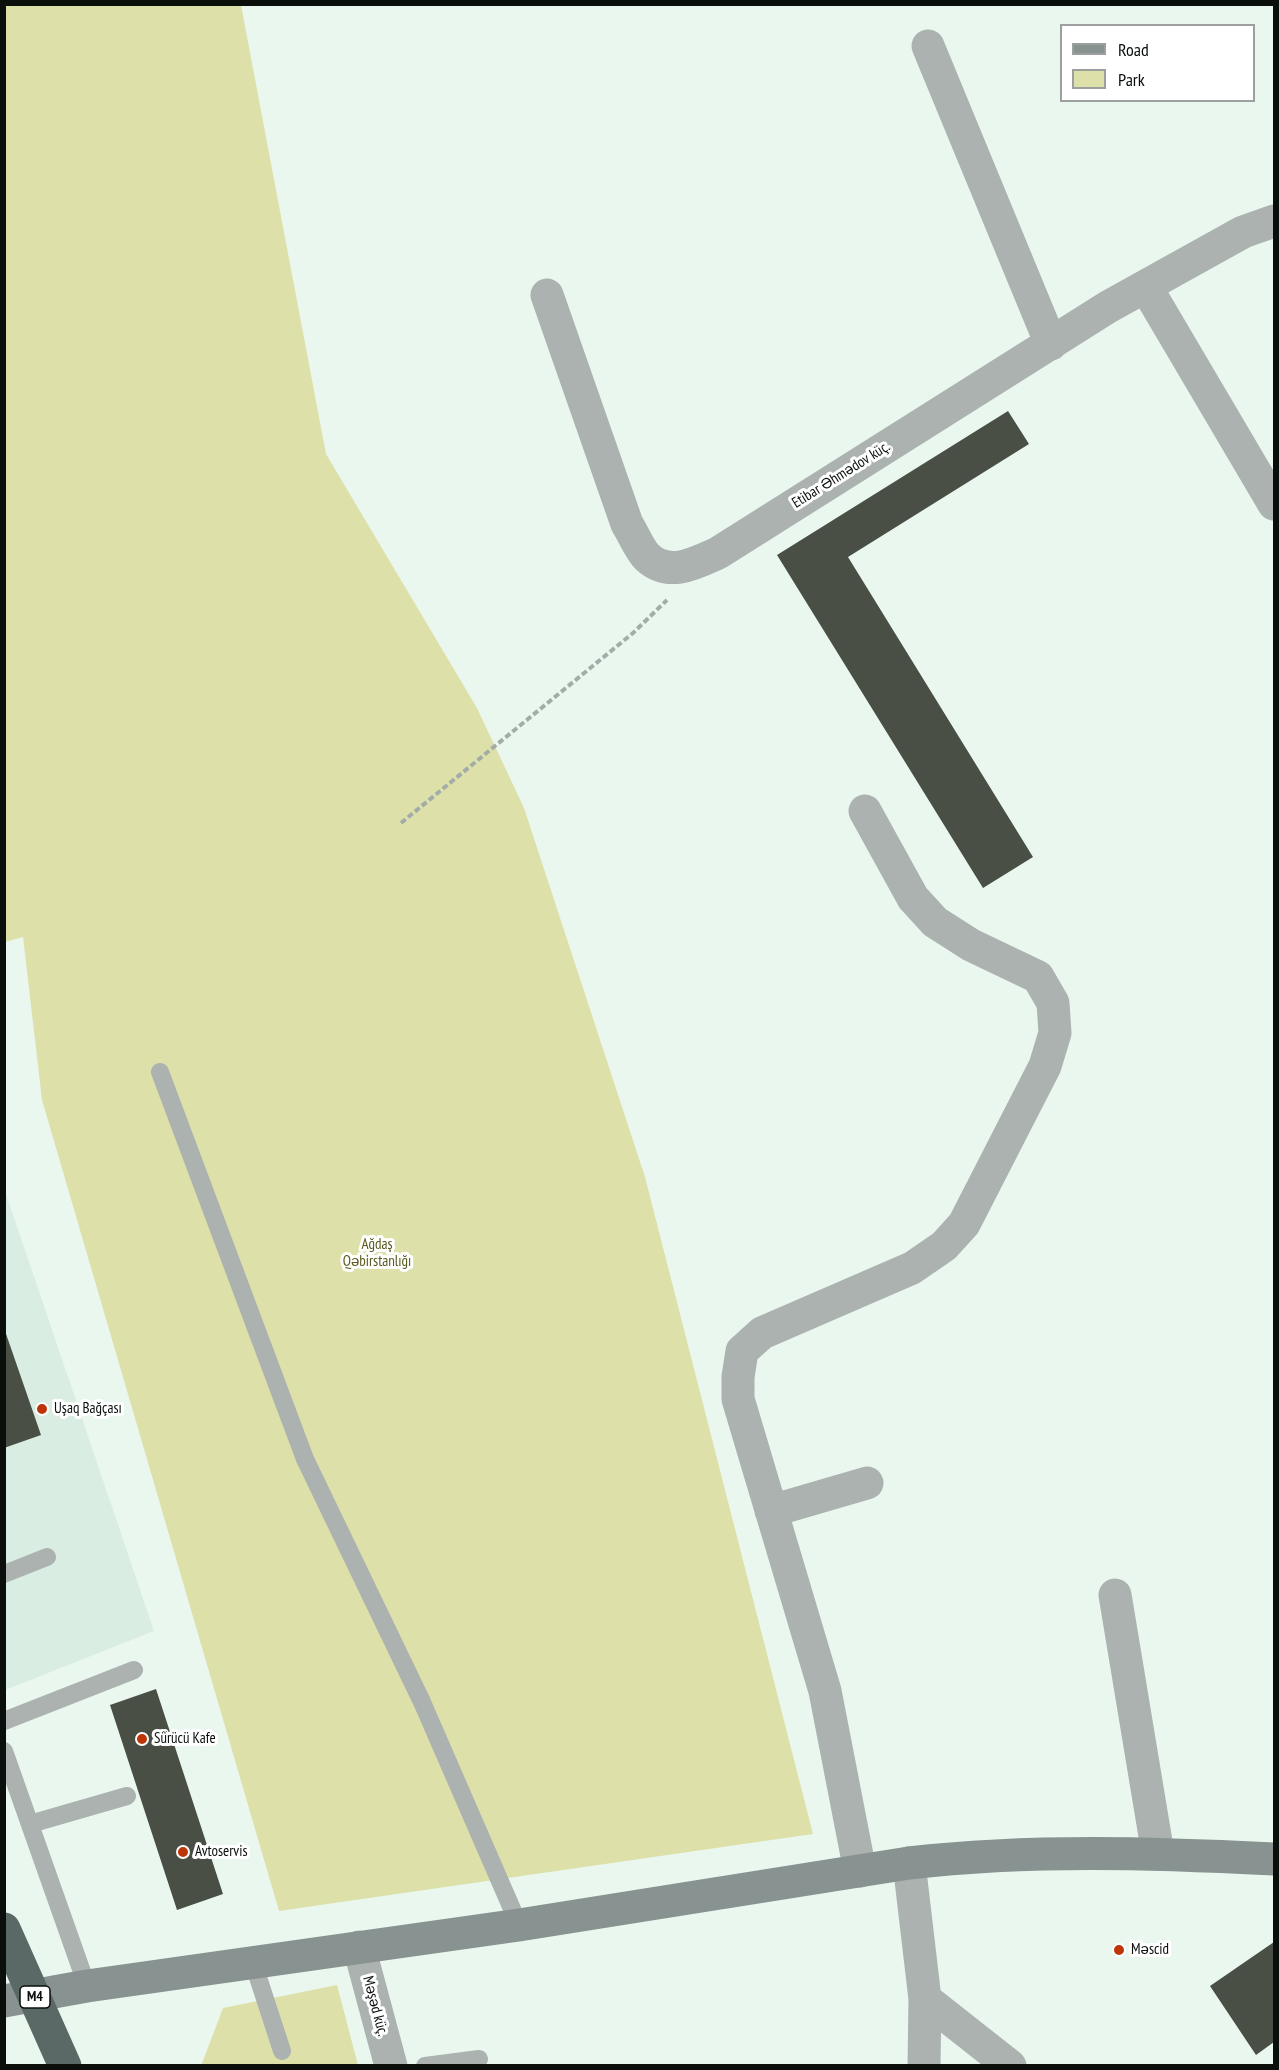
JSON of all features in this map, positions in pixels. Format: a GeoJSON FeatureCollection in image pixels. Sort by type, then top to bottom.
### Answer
{"type":"FeatureCollection","features":[{"type":"Feature","properties":{"kind":"highway","name":"M4"},"geometry":{"type":"LineString","coordinates":[[4,1929],[20,1999],[65,2066]]}},
{"type":"Feature","properties":{"kind":"street"},"geometry":{"type":"LineString","coordinates":[[928,46],[1051,344]]}},
{"type":"Feature","properties":{"kind":"street","name":"Etibar Əhmədov küç."},"geometry":{"type":"LineString","coordinates":[[685,568],[718,553],[1146,286],[1243,232],[1275,221]]}},
{"type":"Feature","properties":{"kind":"street"},"geometry":{"type":"LineString","coordinates":[[1146,286],[1275,504]]}},
{"type":"Feature","properties":{"kind":"street"},"geometry":{"type":"LineString","coordinates":[[547,295],[627,524],[647,557],[666,567],[685,568]]}},
{"type":"Feature","properties":{"kind":"street"},"geometry":{"type":"LineString","coordinates":[[860,1871],[825,1691],[738,1399],[738,1377],[742,1352],[762,1333],[912,1268],[944,1246],[964,1224],[1045,1066],[1055,1033],[1053,1003],[1038,977],[971,945],[935,922],[913,898],[865,811]]}},
{"type":"Feature","properties":{"kind":"street"},"geometry":{"type":"LineString","coordinates":[[771,1511],[867,1483]]}},
{"type":"Feature","properties":{"kind":"street"},"geometry":{"type":"LineString","coordinates":[[1115,1595],[1158,1854]]}},
{"type":"Feature","properties":{"kind":"street"},"geometry":{"type":"LineString","coordinates":[[20,1999],[87,1986],[519,1925],[909,1863],[964,1857],[1035,1854],[1158,1854],[1275,1859]]}},
{"type":"Feature","properties":{"kind":"street"},"geometry":{"type":"LineString","coordinates":[[909,1863],[925,1999],[924,2066]]}},
{"type":"Feature","properties":{"kind":"street","name":"Məşəd küç."},"geometry":{"type":"LineString","coordinates":[[359,1947],[391,2066]]}},
{"type":"Feature","properties":{"kind":"street"},"geometry":{"type":"LineString","coordinates":[[925,1999],[1010,2066]]}},
{"type":"Feature","properties":{"kind":"lane"},"geometry":{"type":"LineString","coordinates":[[160,1072],[305,1459],[422,1702],[519,1925]]}},
{"type":"Feature","properties":{"kind":"lane"},"geometry":{"type":"LineString","coordinates":[[4,1574],[47,1557]]}},
{"type":"Feature","properties":{"kind":"lane"},"geometry":{"type":"LineString","coordinates":[[4,1721],[134,1670]]}},
{"type":"Feature","properties":{"kind":"lane"},"geometry":{"type":"LineString","coordinates":[[4,1751],[87,1986]]}},
{"type":"Feature","properties":{"kind":"lane"},"geometry":{"type":"LineString","coordinates":[[30,1824],[127,1796]]}},
{"type":"Feature","properties":{"kind":"lane"},"geometry":{"type":"LineString","coordinates":[[253,1962],[282,2051]]}},
{"type":"Feature","properties":{"kind":"lane"},"geometry":{"type":"LineString","coordinates":[[425,2066],[479,2059]]}},
{"type":"Feature","properties":{"kind":"path"},"geometry":{"type":"LineString","coordinates":[[401,823],[664,606],[685,568]]}},
{"type":"Feature","properties":{"kind":"shaded area","name":"Uşaq Bağçası"},"geometry":{"type":"Polygon","coordinates":[[[4,1188],[154,1631],[5,1690],[4,1690],[4,1188]]]}},
{"type":"Feature","properties":{"kind":"green space","name":"Ağdaş Qəbirstanlığı"},"geometry":{"type":"Polygon","coordinates":[[[5,5],[241,5],[326,454],[477,708],[524,808],[645,1177],[813,1834],[279,1911],[42,1100],[23,937],[5,942],[5,5]]]}},
{"type":"Feature","properties":{"kind":"green space"},"geometry":{"type":"Polygon","coordinates":[[[337,1985],[358,2065],[201,2066],[223,2008],[337,1985]]]}},
{"type":"Feature","properties":{"kind":"building"},"geometry":{"type":"Polygon","coordinates":[[[1008,411],[1029,444],[848,557],[1033,857],[983,888],[777,555],[1008,411]]]}},
{"type":"Feature","properties":{"kind":"building"},"geometry":{"type":"Polygon","coordinates":[[[4,1328],[41,1435],[4,1448],[4,1328]]]}},
{"type":"Feature","properties":{"kind":"building"},"geometry":{"type":"Polygon","coordinates":[[[156,1689],[223,1894],[177,1910],[110,1705],[156,1689]]]}},
{"type":"Feature","properties":{"kind":"building"},"geometry":{"type":"Polygon","coordinates":[[[1274,1942],[1274,2042],[1256,2055],[1210,1986],[1274,1942]]]}},
{"type":"Feature","properties":{"kind":"place","name":"Uşaq Bağçası"},"geometry":{"type":"Point","coordinates":[42,1409]}},
{"type":"Feature","properties":{"kind":"place","name":"Sürücü Kafe"},"geometry":{"type":"Point","coordinates":[142,1739]}},
{"type":"Feature","properties":{"kind":"place","name":"Avtoservis"},"geometry":{"type":"Point","coordinates":[183,1852]}},
{"type":"Feature","properties":{"kind":"place","name":"Məscid"},"geometry":{"type":"Point","coordinates":[1119,1950]}}]}
